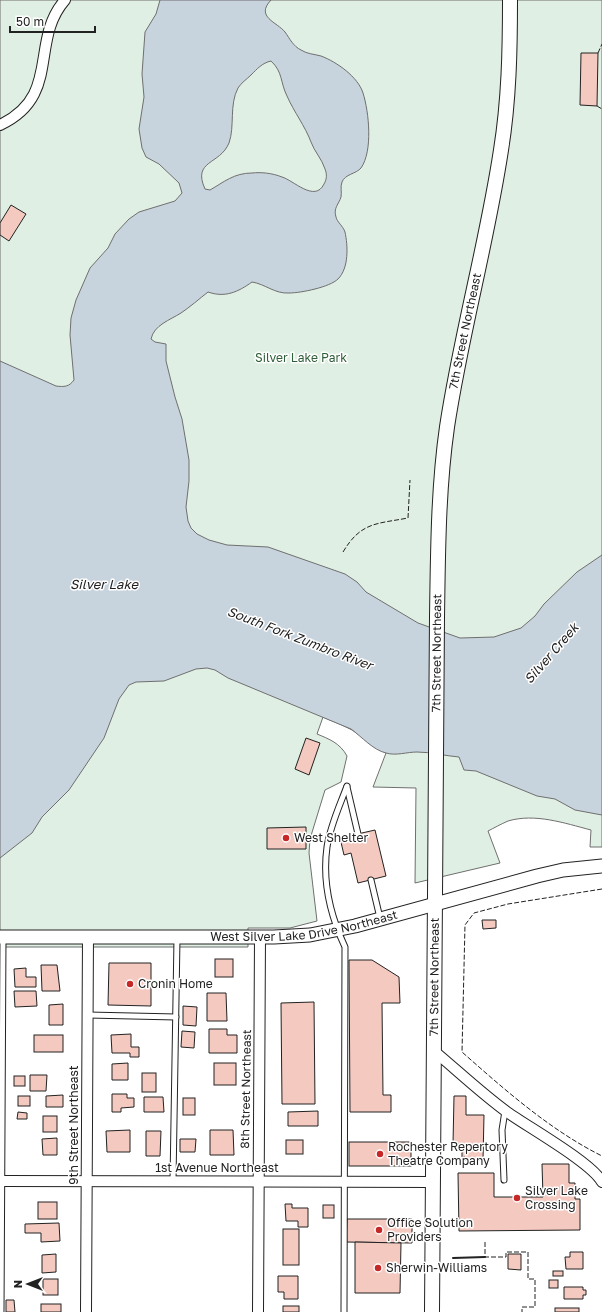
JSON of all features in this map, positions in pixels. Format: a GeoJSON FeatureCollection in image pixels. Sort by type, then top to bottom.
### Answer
{"type":"FeatureCollection","features":[{"type":"Feature","properties":{"kind":"main road","name":"7th Street Northeast"},"geometry":{"type":"LineString","coordinates":[[432,1312],[436,618],[440,509],[445,443],[459,361],[482,255],[501,149],[508,76],[510,0]]}},
{"type":"Feature","properties":{"kind":"street"},"geometry":{"type":"LineString","coordinates":[[0,125],[27,105],[36,91],[42,73],[46,45],[53,18],[65,0]]}},
{"type":"Feature","properties":{"kind":"street","name":"West Silver Lake Drive Northeast"},"geometry":{"type":"LineString","coordinates":[[1,938],[302,936],[337,930],[550,873],[602,866]]}},
{"type":"Feature","properties":{"kind":"street","name":"9th Street Northeast"},"geometry":{"type":"LineString","coordinates":[[86,1312],[88,937]]}},
{"type":"Feature","properties":{"kind":"street","name":"8th Street Northeast"},"geometry":{"type":"LineString","coordinates":[[258,1312],[260,937]]}},
{"type":"Feature","properties":{"kind":"street"},"geometry":{"type":"LineString","coordinates":[[434,1051],[506,1111],[584,1164],[598,1175],[602,1182]]}},
{"type":"Feature","properties":{"kind":"street","name":"1st Avenue Northeast"},"geometry":{"type":"LineString","coordinates":[[1,1181],[433,1182]]}},
{"type":"Feature","properties":{"kind":"lane"},"geometry":{"type":"LineString","coordinates":[[344,1312],[345,948],[337,930],[329,904],[326,872],[327,846],[347,786],[358,834]]}},
{"type":"Feature","properties":{"kind":"lane"},"geometry":{"type":"LineString","coordinates":[[370,880],[380,919]]}},
{"type":"Feature","properties":{"kind":"lane"},"geometry":{"type":"LineString","coordinates":[[1,938],[1,1312]]}},
{"type":"Feature","properties":{"kind":"lane"},"geometry":{"type":"LineString","coordinates":[[173,1181],[177,938]]}},
{"type":"Feature","properties":{"kind":"lane"},"geometry":{"type":"LineString","coordinates":[[88,1015],[176,1017]]}},
{"type":"Feature","properties":{"kind":"lane"},"geometry":{"type":"LineString","coordinates":[[504,1180],[502,1130],[506,1111]]}},
{"type":"Feature","properties":{"kind":"green space","name":"Silver Lake Park"},"geometry":{"type":"Polygon","coordinates":[[[0,0],[602,0],[602,847],[590,847],[591,830],[539,818],[518,819],[508,821],[488,831],[500,863],[415,883],[416,788],[373,787],[386,753],[352,730],[323,717],[317,734],[338,745],[347,756],[341,782],[325,790],[310,839],[309,853],[317,921],[290,928],[248,928],[248,947],[0,947],[0,0]]]}},
{"type":"Feature","properties":{"kind":"water","name":"Silver Lake"},"geometry":{"type":"Polygon","coordinates":[[[160,0],[271,0],[265,11],[266,15],[285,32],[298,48],[334,62],[357,81],[365,101],[369,131],[365,161],[359,170],[343,179],[341,186],[341,197],[335,211],[337,219],[345,232],[347,244],[346,263],[342,274],[338,279],[329,285],[294,293],[279,292],[252,282],[242,289],[231,293],[214,294],[208,292],[184,311],[159,326],[153,334],[151,339],[155,342],[166,344],[166,361],[182,419],[189,460],[189,481],[186,507],[188,521],[191,528],[197,534],[209,540],[227,545],[268,547],[345,574],[357,582],[366,592],[418,623],[460,638],[494,637],[521,628],[535,616],[544,604],[577,572],[602,555],[602,815],[575,810],[555,799],[537,796],[476,771],[464,770],[459,757],[422,752],[390,754],[381,751],[372,746],[351,729],[228,678],[215,670],[207,668],[196,669],[164,681],[136,682],[129,685],[119,699],[104,738],[69,790],[42,817],[32,833],[0,858],[0,361],[56,386],[66,386],[70,384],[74,380],[70,335],[71,318],[76,300],[90,268],[108,248],[115,234],[129,219],[139,212],[175,201],[182,193],[179,183],[159,164],[146,157],[142,148],[139,129],[144,97],[142,74],[145,32],[156,14],[160,0]],[[271,61],[262,65],[238,88],[234,101],[232,130],[229,143],[225,150],[209,163],[202,173],[202,180],[205,189],[210,190],[230,178],[246,173],[267,173],[278,176],[310,191],[320,189],[324,184],[326,180],[326,171],[324,165],[290,102],[278,69],[271,61]]]}},
{"type":"Feature","properties":{"kind":"building"},"geometry":{"type":"Polygon","coordinates":[[[581,53],[598,53],[597,106],[580,105],[581,53]]]}},
{"type":"Feature","properties":{"kind":"building"},"geometry":{"type":"Polygon","coordinates":[[[11,205],[26,214],[9,241],[0,235],[0,223],[11,205]]]}},
{"type":"Feature","properties":{"kind":"building"},"geometry":{"type":"Polygon","coordinates":[[[306,738],[320,743],[309,775],[295,769],[306,738]]]}},
{"type":"Feature","properties":{"kind":"building","name":"West Shelter"},"geometry":{"type":"Polygon","coordinates":[[[306,827],[306,849],[267,849],[267,828],[306,827]]]}},
{"type":"Feature","properties":{"kind":"building"},"geometry":{"type":"Polygon","coordinates":[[[375,830],[386,876],[358,883],[351,853],[344,855],[340,838],[375,830]]]}},
{"type":"Feature","properties":{"kind":"building"},"geometry":{"type":"Polygon","coordinates":[[[482,920],[496,920],[496,928],[483,929],[482,920]]]}},
{"type":"Feature","properties":{"kind":"building"},"geometry":{"type":"Polygon","coordinates":[[[215,959],[233,959],[233,977],[215,977],[215,959]]]}},
{"type":"Feature","properties":{"kind":"building"},"geometry":{"type":"Polygon","coordinates":[[[349,960],[372,960],[399,977],[400,1003],[382,1003],[383,1095],[391,1095],[391,1112],[350,1112],[349,960]]]}},
{"type":"Feature","properties":{"kind":"building","name":"Cronin Home"},"geometry":{"type":"Polygon","coordinates":[[[109,963],[151,963],[151,1006],[108,1005],[109,963]]]}},
{"type":"Feature","properties":{"kind":"building"},"geometry":{"type":"Polygon","coordinates":[[[41,965],[57,965],[60,991],[42,991],[41,965]]]}},
{"type":"Feature","properties":{"kind":"building"},"geometry":{"type":"Polygon","coordinates":[[[26,968],[26,977],[36,977],[36,987],[15,987],[14,969],[26,968]]]}},
{"type":"Feature","properties":{"kind":"building"},"geometry":{"type":"Polygon","coordinates":[[[14,991],[36,991],[37,1006],[15,1007],[14,991]]]}},
{"type":"Feature","properties":{"kind":"building"},"geometry":{"type":"Polygon","coordinates":[[[207,993],[226,993],[227,1021],[207,1021],[207,993]]]}},
{"type":"Feature","properties":{"kind":"building"},"geometry":{"type":"Polygon","coordinates":[[[314,1002],[315,1104],[282,1104],[281,1003],[314,1002]]]}},
{"type":"Feature","properties":{"kind":"building"},"geometry":{"type":"Polygon","coordinates":[[[63,1004],[63,1025],[49,1025],[49,1005],[63,1004]]]}},
{"type":"Feature","properties":{"kind":"building"},"geometry":{"type":"Polygon","coordinates":[[[183,1006],[197,1007],[196,1026],[183,1025],[183,1006]]]}},
{"type":"Feature","properties":{"kind":"building"},"geometry":{"type":"Polygon","coordinates":[[[209,1029],[227,1029],[227,1035],[237,1035],[237,1053],[209,1053],[209,1029]]]}},
{"type":"Feature","properties":{"kind":"building"},"geometry":{"type":"Polygon","coordinates":[[[182,1031],[195,1032],[194,1048],[181,1047],[182,1031]]]}},
{"type":"Feature","properties":{"kind":"building"},"geometry":{"type":"Polygon","coordinates":[[[131,1034],[131,1047],[139,1047],[139,1057],[130,1057],[130,1053],[112,1053],[111,1035],[131,1034]]]}},
{"type":"Feature","properties":{"kind":"building"},"geometry":{"type":"Polygon","coordinates":[[[34,1035],[63,1035],[63,1052],[34,1052],[34,1035]]]}},
{"type":"Feature","properties":{"kind":"building"},"geometry":{"type":"Polygon","coordinates":[[[128,1063],[128,1080],[112,1080],[112,1064],[128,1063]]]}},
{"type":"Feature","properties":{"kind":"building"},"geometry":{"type":"Polygon","coordinates":[[[214,1063],[236,1063],[236,1085],[214,1085],[214,1063]]]}},
{"type":"Feature","properties":{"kind":"building"},"geometry":{"type":"Polygon","coordinates":[[[142,1073],[156,1073],[156,1092],[142,1092],[142,1073]]]}},
{"type":"Feature","properties":{"kind":"building"},"geometry":{"type":"Polygon","coordinates":[[[30,1075],[47,1075],[46,1091],[30,1091],[30,1075]]]}},
{"type":"Feature","properties":{"kind":"building"},"geometry":{"type":"Polygon","coordinates":[[[14,1076],[25,1076],[25,1086],[14,1086],[14,1076]]]}},
{"type":"Feature","properties":{"kind":"building"},"geometry":{"type":"Polygon","coordinates":[[[112,1094],[127,1094],[127,1098],[134,1098],[134,1107],[121,1108],[121,1112],[112,1112],[112,1094]]]}},
{"type":"Feature","properties":{"kind":"building"},"geometry":{"type":"Polygon","coordinates":[[[63,1095],[63,1107],[46,1107],[46,1096],[63,1095]]]}},
{"type":"Feature","properties":{"kind":"building"},"geometry":{"type":"Polygon","coordinates":[[[18,1096],[30,1096],[30,1106],[18,1106],[18,1096]]]}},
{"type":"Feature","properties":{"kind":"building"},"geometry":{"type":"Polygon","coordinates":[[[454,1096],[466,1096],[466,1115],[484,1115],[483,1160],[465,1160],[465,1157],[462,1157],[462,1144],[453,1144],[454,1096]]]}},
{"type":"Feature","properties":{"kind":"building"},"geometry":{"type":"Polygon","coordinates":[[[144,1097],[163,1097],[164,1112],[144,1112],[144,1097]]]}},
{"type":"Feature","properties":{"kind":"building"},"geometry":{"type":"Polygon","coordinates":[[[183,1098],[195,1098],[195,1115],[183,1115],[183,1098]]]}},
{"type":"Feature","properties":{"kind":"building"},"geometry":{"type":"Polygon","coordinates":[[[318,1111],[318,1126],[288,1126],[288,1112],[318,1111]]]}},
{"type":"Feature","properties":{"kind":"building"},"geometry":{"type":"Polygon","coordinates":[[[18,1112],[27,1113],[27,1119],[17,1119],[18,1112]]]}},
{"type":"Feature","properties":{"kind":"building"},"geometry":{"type":"Polygon","coordinates":[[[43,1116],[57,1116],[57,1132],[43,1132],[43,1116]]]}},
{"type":"Feature","properties":{"kind":"building"},"geometry":{"type":"Polygon","coordinates":[[[130,1130],[130,1152],[107,1152],[106,1131],[130,1130]]]}},
{"type":"Feature","properties":{"kind":"building"},"geometry":{"type":"Polygon","coordinates":[[[210,1130],[233,1130],[234,1155],[210,1155],[210,1130]]]}},
{"type":"Feature","properties":{"kind":"building"},"geometry":{"type":"Polygon","coordinates":[[[146,1131],[161,1131],[160,1156],[146,1156],[146,1131]]]}},
{"type":"Feature","properties":{"kind":"building"},"geometry":{"type":"Polygon","coordinates":[[[57,1138],[57,1155],[43,1155],[42,1139],[57,1138]]]}},
{"type":"Feature","properties":{"kind":"building"},"geometry":{"type":"Polygon","coordinates":[[[180,1139],[196,1139],[195,1152],[180,1152],[180,1139]]]}},
{"type":"Feature","properties":{"kind":"building"},"geometry":{"type":"Polygon","coordinates":[[[286,1140],[303,1140],[303,1154],[286,1154],[286,1140]]]}},
{"type":"Feature","properties":{"kind":"building","name":"Rochester Repertory Theatre Company"},"geometry":{"type":"Polygon","coordinates":[[[349,1142],[411,1142],[411,1166],[349,1166],[349,1142]]]}},
{"type":"Feature","properties":{"kind":"building","name":"Silver Lake Crossing"},"geometry":{"type":"Polygon","coordinates":[[[542,1164],[569,1164],[569,1183],[575,1183],[575,1199],[580,1199],[580,1230],[459,1231],[458,1173],[494,1173],[494,1197],[543,1197],[542,1164]]]}},
{"type":"Feature","properties":{"kind":"building"},"geometry":{"type":"Polygon","coordinates":[[[38,1202],[57,1202],[57,1219],[38,1219],[38,1202]]]}},
{"type":"Feature","properties":{"kind":"building"},"geometry":{"type":"Polygon","coordinates":[[[285,1204],[292,1204],[292,1208],[308,1208],[308,1227],[298,1227],[298,1221],[286,1221],[285,1204]]]}},
{"type":"Feature","properties":{"kind":"building"},"geometry":{"type":"Polygon","coordinates":[[[323,1205],[334,1205],[334,1218],[323,1218],[323,1205]]]}},
{"type":"Feature","properties":{"kind":"building","name":"Office Solution Providers"},"geometry":{"type":"Polygon","coordinates":[[[347,1219],[412,1219],[412,1243],[346,1242],[347,1219]]]}},
{"type":"Feature","properties":{"kind":"building"},"geometry":{"type":"Polygon","coordinates":[[[59,1223],[60,1241],[41,1242],[41,1233],[25,1233],[25,1224],[59,1223]]]}},
{"type":"Feature","properties":{"kind":"building"},"geometry":{"type":"Polygon","coordinates":[[[283,1229],[299,1229],[299,1265],[283,1265],[283,1229]]]}},
{"type":"Feature","properties":{"kind":"building","name":"Sherwin-Williams"},"geometry":{"type":"Polygon","coordinates":[[[355,1242],[401,1243],[400,1293],[355,1293],[355,1242]]]}},
{"type":"Feature","properties":{"kind":"building"},"geometry":{"type":"Polygon","coordinates":[[[570,1252],[583,1252],[583,1269],[566,1269],[565,1257],[570,1257],[570,1252]]]}},
{"type":"Feature","properties":{"kind":"building"},"geometry":{"type":"Polygon","coordinates":[[[56,1254],[56,1272],[42,1273],[42,1255],[56,1254]]]}},
{"type":"Feature","properties":{"kind":"building"},"geometry":{"type":"Polygon","coordinates":[[[508,1254],[521,1254],[521,1270],[508,1269],[508,1254]]]}},
{"type":"Feature","properties":{"kind":"building"},"geometry":{"type":"Polygon","coordinates":[[[553,1271],[563,1271],[563,1276],[553,1276],[553,1271]]]}},
{"type":"Feature","properties":{"kind":"building"},"geometry":{"type":"Polygon","coordinates":[[[278,1276],[298,1276],[298,1299],[284,1299],[284,1292],[278,1292],[278,1276]]]}},
{"type":"Feature","properties":{"kind":"building"},"geometry":{"type":"Polygon","coordinates":[[[43,1279],[58,1279],[58,1295],[43,1295],[43,1279]]]}},
{"type":"Feature","properties":{"kind":"building"},"geometry":{"type":"Polygon","coordinates":[[[549,1280],[558,1280],[558,1288],[549,1288],[549,1280]]]}},
{"type":"Feature","properties":{"kind":"building"},"geometry":{"type":"Polygon","coordinates":[[[564,1287],[583,1287],[583,1290],[586,1290],[586,1295],[583,1295],[583,1299],[564,1299],[564,1287]]]}},
{"type":"Feature","properties":{"kind":"building"},"geometry":{"type":"Polygon","coordinates":[[[6,1300],[14,1300],[15,1312],[6,1312],[6,1300]]]}},
{"type":"Feature","properties":{"kind":"building"},"geometry":{"type":"Polygon","coordinates":[[[41,1304],[61,1304],[61,1312],[41,1312],[41,1304]]]}},
{"type":"Feature","properties":{"kind":"building"},"geometry":{"type":"Polygon","coordinates":[[[283,1306],[299,1306],[299,1312],[283,1312],[283,1306]]]}},
{"type":"Feature","properties":{"kind":"building"},"geometry":{"type":"Polygon","coordinates":[[[555,1308],[579,1308],[579,1312],[555,1312],[555,1308]]]}},
{"type":"Feature","properties":{"kind":"fence"},"geometry":{"type":"LineString","coordinates":[[598,53],[602,44]]}},
{"type":"Feature","properties":{"kind":"fence"},"geometry":{"type":"LineString","coordinates":[[597,106],[602,109]]}},
{"type":"Feature","properties":{"kind":"fence"},"geometry":{"type":"LineString","coordinates":[[343,552],[356,535],[370,526],[378,523],[408,518],[410,480]]}},
{"type":"Feature","properties":{"kind":"fence"},"geometry":{"type":"LineString","coordinates":[[602,889],[508,904],[474,913],[465,925],[462,1052],[511,1095],[546,1122],[583,1146],[602,1156]]}},
{"type":"Feature","properties":{"kind":"fence"},"geometry":{"type":"LineString","coordinates":[[485,1242],[485,1257],[506,1257],[506,1252],[528,1252],[528,1279],[535,1279],[535,1307],[522,1307],[522,1312]]}},
{"type":"Feature","properties":{"kind":"wall"},"geometry":{"type":"LineString","coordinates":[[453,1258],[485,1257]]}},
{"type":"Feature","properties":{"kind":"place","name":"West Shelter"},"geometry":{"type":"Point","coordinates":[286,838]}},
{"type":"Feature","properties":{"kind":"place","name":"Cronin Home"},"geometry":{"type":"Point","coordinates":[130,984]}},
{"type":"Feature","properties":{"kind":"place","name":"Rochester Repertory Theatre Company"},"geometry":{"type":"Point","coordinates":[380,1154]}},
{"type":"Feature","properties":{"kind":"place","name":"Silver Lake Crossing"},"geometry":{"type":"Point","coordinates":[517,1198]}},
{"type":"Feature","properties":{"kind":"place","name":"Office Solution Providers"},"geometry":{"type":"Point","coordinates":[379,1230]}},
{"type":"Feature","properties":{"kind":"place","name":"Sherwin-Williams"},"geometry":{"type":"Point","coordinates":[378,1268]}},
{"type":"Feature","properties":{"kind":"water label","name":"South Fork Zumbro River"},"geometry":{"type":"Point","coordinates":[300,638]}},
{"type":"Feature","properties":{"kind":"water label","name":"Silver Creek"},"geometry":{"type":"Point","coordinates":[551,653]}}]}
